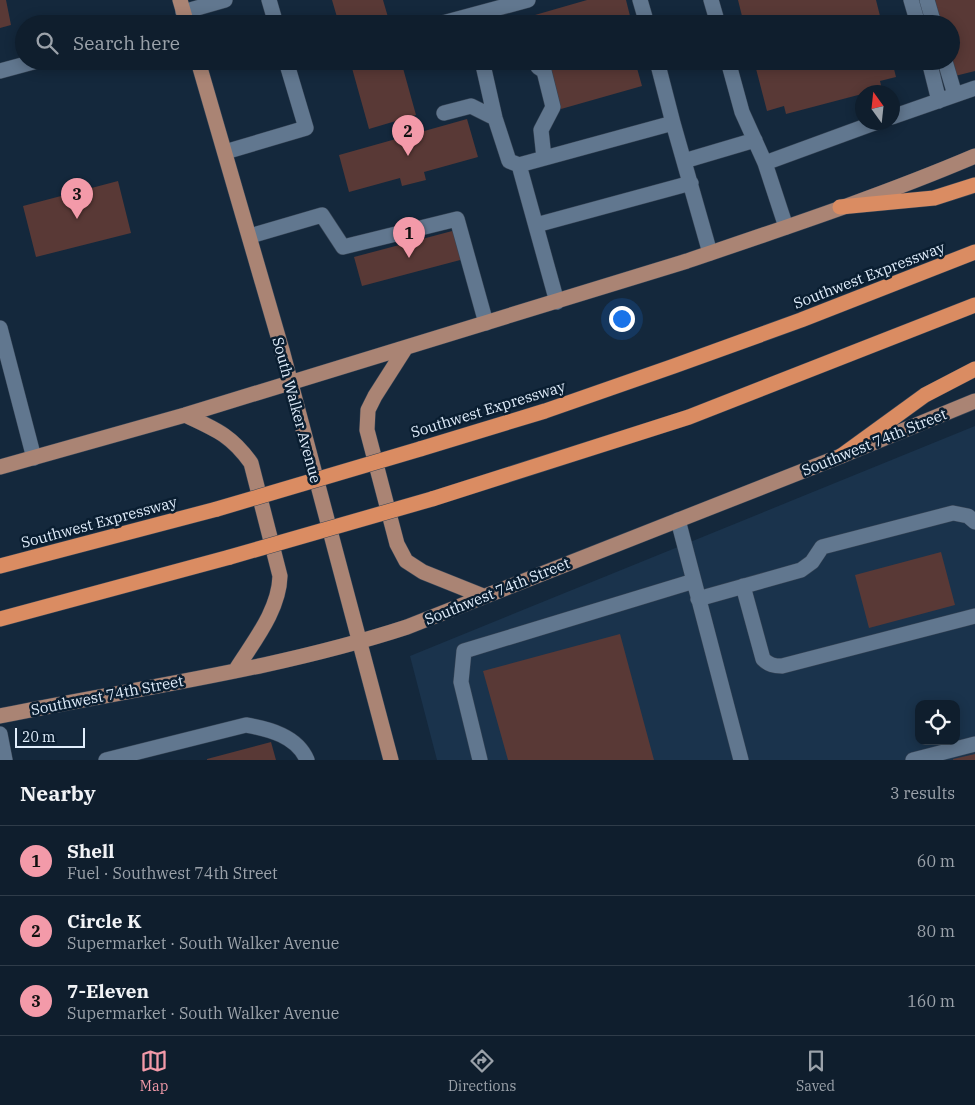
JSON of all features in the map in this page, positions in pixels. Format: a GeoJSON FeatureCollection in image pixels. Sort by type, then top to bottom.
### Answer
{"type":"FeatureCollection","features":[{"type":"Feature","properties":{"kind":"highway"},"geometry":{"type":"LineString","coordinates":[[840,207],[934,198],[975,185]]}},
{"type":"Feature","properties":{"kind":"highway","name":"Southwest Expressway"},"geometry":{"type":"LineString","coordinates":[[0,566],[217,508],[546,410],[801,320],[975,252]]}},
{"type":"Feature","properties":{"kind":"highway"},"geometry":{"type":"LineString","coordinates":[[0,619],[230,557],[432,499],[690,417],[975,305]]}},
{"type":"Feature","properties":{"kind":"highway"},"geometry":{"type":"LineString","coordinates":[[841,456],[925,395],[975,369]]}},
{"type":"Feature","properties":{"kind":"main road","name":"South Walker Avenue"},"geometry":{"type":"LineString","coordinates":[[201,70],[250,236],[391,760]]}},
{"type":"Feature","properties":{"kind":"main road"},"geometry":{"type":"LineString","coordinates":[[0,467],[185,415],[557,302],[786,227],[917,180],[975,156]]}},
{"type":"Feature","properties":{"kind":"main road"},"geometry":{"type":"LineString","coordinates":[[405,349],[368,410],[366,430],[397,544],[406,561],[423,572],[483,596]]}},
{"type":"Feature","properties":{"kind":"main road","name":"Southwest 74th Street"},"geometry":{"type":"LineString","coordinates":[[0,716],[308,656],[407,627],[841,456],[975,401]]}},
{"type":"Feature","properties":{"kind":"main road"},"geometry":{"type":"LineString","coordinates":[[185,415],[222,433],[242,451],[251,463],[280,576],[280,587],[273,607],[235,671]]}},
{"type":"Feature","properties":{"kind":"lane"},"geometry":{"type":"LineString","coordinates":[[186,15],[225,0]]}},
{"type":"Feature","properties":{"kind":"lane"},"geometry":{"type":"LineString","coordinates":[[269,0],[273,15]]}},
{"type":"Feature","properties":{"kind":"lane"},"geometry":{"type":"LineString","coordinates":[[472,15],[528,0]]}},
{"type":"Feature","properties":{"kind":"lane"},"geometry":{"type":"LineString","coordinates":[[640,0],[644,15]]}},
{"type":"Feature","properties":{"kind":"lane"},"geometry":{"type":"LineString","coordinates":[[711,0],[715,15]]}},
{"type":"Feature","properties":{"kind":"lane"},"geometry":{"type":"LineString","coordinates":[[911,0],[915,15]]}},
{"type":"Feature","properties":{"kind":"lane"},"geometry":{"type":"LineString","coordinates":[[927,0],[931,15]]}},
{"type":"Feature","properties":{"kind":"lane"},"geometry":{"type":"LineString","coordinates":[[0,71],[15,67]]}},
{"type":"Feature","properties":{"kind":"lane"},"geometry":{"type":"LineString","coordinates":[[225,152],[306,128],[289,70]]}},
{"type":"Feature","properties":{"kind":"lane"},"geometry":{"type":"LineString","coordinates":[[484,70],[495,118],[509,161],[519,165],[673,123]]}},
{"type":"Feature","properties":{"kind":"lane"},"geometry":{"type":"LineString","coordinates":[[542,70],[544,72],[553,107],[541,130],[544,158]]}},
{"type":"Feature","properties":{"kind":"lane"},"geometry":{"type":"LineString","coordinates":[[659,70],[710,253]]}},
{"type":"Feature","properties":{"kind":"lane"},"geometry":{"type":"LineString","coordinates":[[730,70],[742,112],[764,162],[786,227]]}},
{"type":"Feature","properties":{"kind":"lane"},"geometry":{"type":"LineString","coordinates":[[931,70],[940,100]]}},
{"type":"Feature","properties":{"kind":"lane"},"geometry":{"type":"LineString","coordinates":[[948,70],[955,95]]}},
{"type":"Feature","properties":{"kind":"lane"},"geometry":{"type":"LineString","coordinates":[[900,114],[975,88]]}},
{"type":"Feature","properties":{"kind":"lane"},"geometry":{"type":"LineString","coordinates":[[444,113],[471,106],[495,118]]}},
{"type":"Feature","properties":{"kind":"lane"},"geometry":{"type":"LineString","coordinates":[[764,162],[855,130]]}},
{"type":"Feature","properties":{"kind":"lane"},"geometry":{"type":"LineString","coordinates":[[684,161],[755,140]]}},
{"type":"Feature","properties":{"kind":"lane"},"geometry":{"type":"LineString","coordinates":[[519,165],[557,302]]}},
{"type":"Feature","properties":{"kind":"lane"},"geometry":{"type":"LineString","coordinates":[[536,225],[691,183]]}},
{"type":"Feature","properties":{"kind":"lane"},"geometry":{"type":"LineString","coordinates":[[250,236],[322,216],[343,247],[457,219],[486,323]]}},
{"type":"Feature","properties":{"kind":"lane"},"geometry":{"type":"LineString","coordinates":[[0,328],[2,347],[34,458]]}},
{"type":"Feature","properties":{"kind":"lane"},"geometry":{"type":"LineString","coordinates":[[698,599],[801,570],[812,562],[822,547],[953,513],[968,516],[975,522]]}},
{"type":"Feature","properties":{"kind":"lane"},"geometry":{"type":"LineString","coordinates":[[678,520],[741,760]]}},
{"type":"Feature","properties":{"kind":"lane"},"geometry":{"type":"LineString","coordinates":[[480,760],[461,682],[464,651],[694,581]]}},
{"type":"Feature","properties":{"kind":"lane"},"geometry":{"type":"LineString","coordinates":[[743,586],[764,659],[769,665],[775,666],[782,666],[975,616]]}},
{"type":"Feature","properties":{"kind":"lane"},"geometry":{"type":"LineString","coordinates":[[114,759],[246,725],[268,728],[287,738],[304,751],[307,760]]}},
{"type":"Feature","properties":{"kind":"lane"},"geometry":{"type":"LineString","coordinates":[[0,734],[5,760]]}},
{"type":"Feature","properties":{"kind":"lane"},"geometry":{"type":"LineString","coordinates":[[914,760],[975,744]]}},
{"type":"Feature","properties":{"kind":"shaded area"},"geometry":{"type":"Polygon","coordinates":[[[975,426],[975,760],[437,760],[410,656],[975,426]]]}},
{"type":"Feature","properties":{"kind":"building"},"geometry":{"type":"Polygon","coordinates":[[[0,0],[6,0],[11,25],[0,28],[0,0]]]}},
{"type":"Feature","properties":{"kind":"building"},"geometry":{"type":"Polygon","coordinates":[[[332,0],[383,0],[387,15],[336,15],[332,0]]]}},
{"type":"Feature","properties":{"kind":"building"},"geometry":{"type":"Polygon","coordinates":[[[587,0],[626,0],[630,15],[535,15],[587,0]]]}},
{"type":"Feature","properties":{"kind":"building"},"geometry":{"type":"Polygon","coordinates":[[[738,0],[876,0],[880,15],[742,15],[738,0]]]}},
{"type":"Feature","properties":{"kind":"building"},"geometry":{"type":"Polygon","coordinates":[[[935,0],[975,0],[975,71],[955,76],[953,70],[960,70],[960,15],[939,15],[935,0]]]}},
{"type":"Feature","properties":{"kind":"building"},"geometry":{"type":"Polygon","coordinates":[[[353,70],[404,70],[416,115],[369,129],[353,70]]]}},
{"type":"Feature","properties":{"kind":"building"},"geometry":{"type":"Polygon","coordinates":[[[550,70],[638,70],[642,86],[561,109],[550,70]]]}},
{"type":"Feature","properties":{"kind":"building"},"geometry":{"type":"Polygon","coordinates":[[[756,70],[894,70],[896,77],[880,81],[881,85],[855,85],[855,96],[786,114],[784,106],[767,111],[756,70]]]}},
{"type":"Feature","properties":{"kind":"building"},"geometry":{"type":"Polygon","coordinates":[[[467,119],[478,157],[424,172],[426,180],[402,186],[400,178],[349,192],[339,155],[467,119]]]}},
{"type":"Feature","properties":{"kind":"building"},"geometry":{"type":"Polygon","coordinates":[[[118,181],[131,233],[36,257],[23,206],[118,181]]]}},
{"type":"Feature","properties":{"kind":"building"},"geometry":{"type":"Polygon","coordinates":[[[456,230],[464,259],[362,286],[354,257],[456,230]]]}},
{"type":"Feature","properties":{"kind":"building"},"geometry":{"type":"Polygon","coordinates":[[[941,552],[955,605],[869,628],[855,575],[941,552]]]}},
{"type":"Feature","properties":{"kind":"building"},"geometry":{"type":"Polygon","coordinates":[[[620,634],[654,760],[508,760],[483,671],[620,634]]]}},
{"type":"Feature","properties":{"kind":"building"},"geometry":{"type":"Polygon","coordinates":[[[271,742],[276,760],[207,760],[207,759],[271,742]]]}},
{"type":"Feature","properties":{"kind":"building"},"geometry":{"type":"Polygon","coordinates":[[[975,754],[975,760],[953,760],[953,759],[975,754]]]}},
{"type":"Feature","properties":{"kind":"place","name":"Circle K"},"geometry":{"type":"Point","coordinates":[408,156]}},
{"type":"Feature","properties":{"kind":"place","name":"7-Eleven"},"geometry":{"type":"Point","coordinates":[77,219]}},
{"type":"Feature","properties":{"kind":"place","name":"Shell"},"geometry":{"type":"Point","coordinates":[409,258]}}]}
